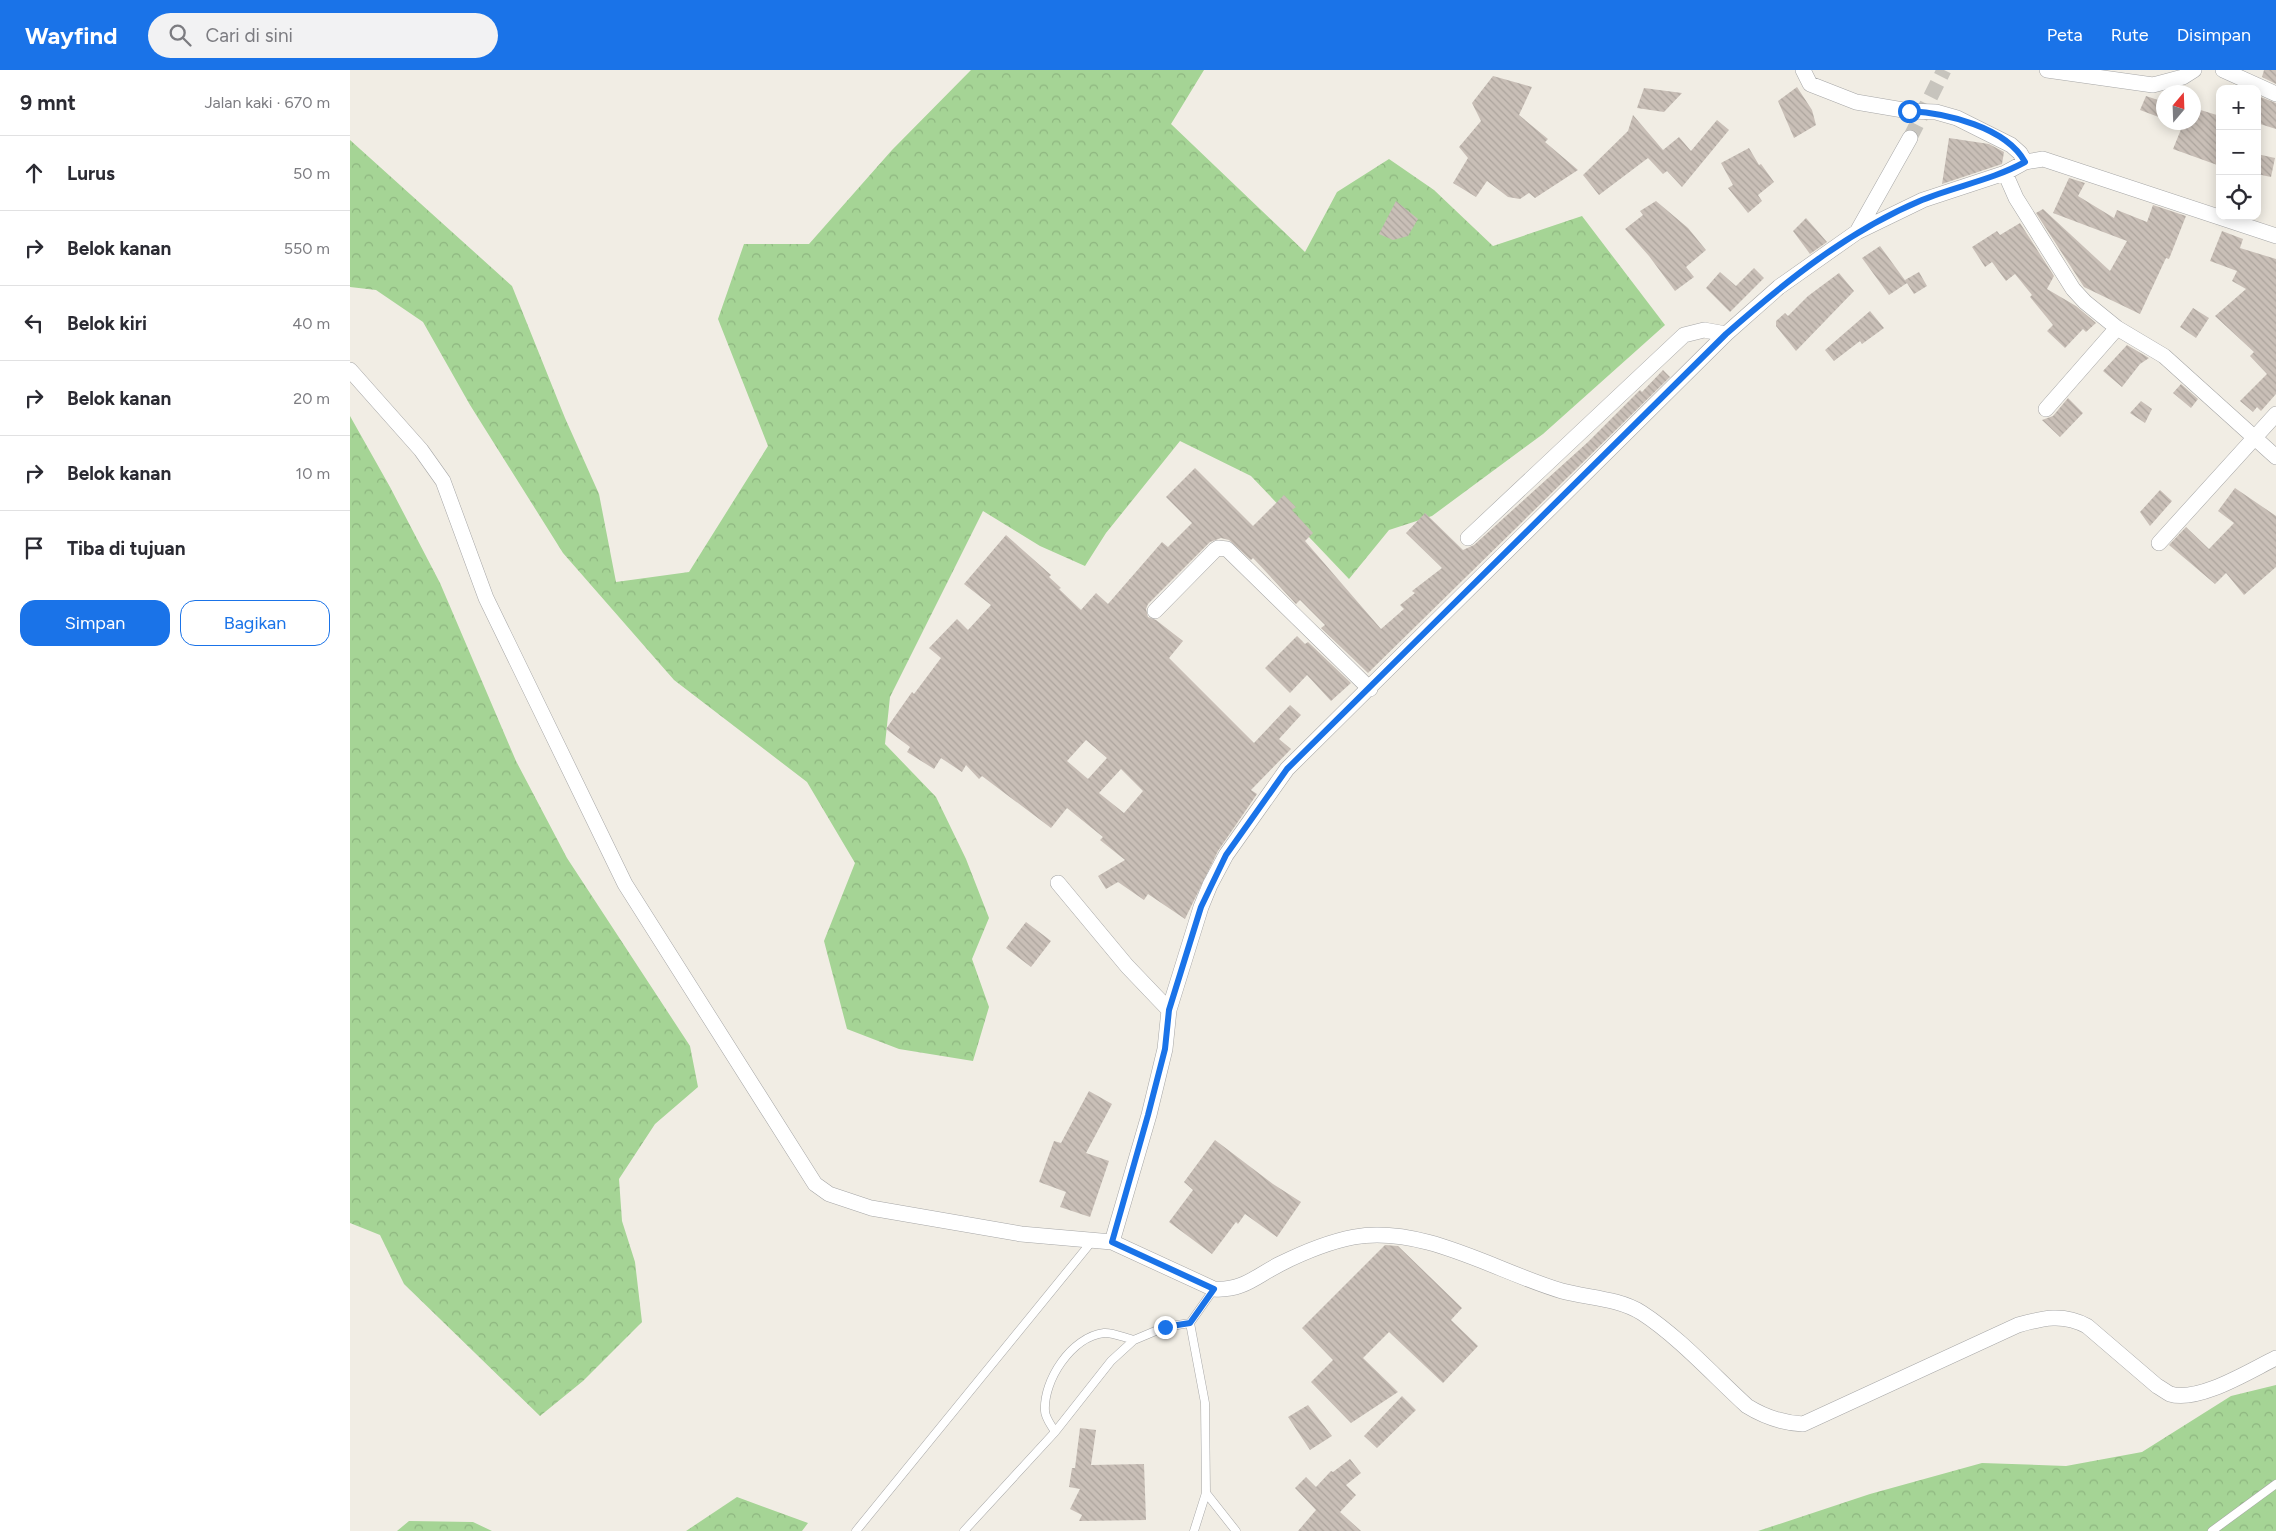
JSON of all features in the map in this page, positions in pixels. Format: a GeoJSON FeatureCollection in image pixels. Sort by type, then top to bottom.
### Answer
{"type":"FeatureCollection","features":[{"type":"Feature","properties":{"kind":"street"},"geometry":{"type":"LineString","coordinates":[[1803,70],[1810,84],[1856,102],[1909,111],[1936,112],[1957,118],[2012,145],[2025,162]]}},
{"type":"Feature","properties":{"kind":"street"},"geometry":{"type":"LineString","coordinates":[[2048,70],[2153,85],[2183,77],[2194,70]]}},
{"type":"Feature","properties":{"kind":"street"},"geometry":{"type":"LineString","coordinates":[[2223,70],[2276,94]]}},
{"type":"Feature","properties":{"kind":"street"},"geometry":{"type":"LineString","coordinates":[[1857,232],[1910,138]]}},
{"type":"Feature","properties":{"kind":"street"},"geometry":{"type":"LineString","coordinates":[[1112,1242],[1165,1049],[1169,1010],[1201,907],[1226,855],[1287,769],[1370,689],[1422,634],[1518,543],[1726,334],[1779,287],[1857,232],[1923,200],[2005,173],[2025,162],[2043,159],[2276,236]]}},
{"type":"Feature","properties":{"kind":"street"},"geometry":{"type":"LineString","coordinates":[[2005,173],[2016,198],[2072,289],[2117,328],[2164,356],[2276,457]]}},
{"type":"Feature","properties":{"kind":"street"},"geometry":{"type":"LineString","coordinates":[[2046,409],[2117,328]]}},
{"type":"Feature","properties":{"kind":"street"},"geometry":{"type":"LineString","coordinates":[[1468,538],[1684,335],[1704,330],[1726,334]]}},
{"type":"Feature","properties":{"kind":"street"},"geometry":{"type":"LineString","coordinates":[[350,370],[421,450],[443,481],[486,598],[625,884],[815,1184],[829,1194],[871,1208],[1021,1234],[1112,1242],[1214,1289],[1238,1288],[1279,1264],[1331,1241],[1365,1235],[1400,1236],[1464,1254],[1562,1291],[1620,1304],[1641,1312],[1663,1329],[1747,1406],[1759,1413],[1797,1424],[1803,1424],[2018,1325],[2057,1317],[2076,1320],[2087,1326],[2150,1380],[2170,1394],[2178,1395],[2213,1389],[2276,1358]]}},
{"type":"Feature","properties":{"kind":"street"},"geometry":{"type":"LineString","coordinates":[[2159,543],[2276,414]]}},
{"type":"Feature","properties":{"kind":"street"},"geometry":{"type":"LineString","coordinates":[[1155,611],[1215,550],[1218,548],[1227,549],[1370,689]]}},
{"type":"Feature","properties":{"kind":"street"},"geometry":{"type":"LineString","coordinates":[[1058,883],[1127,966],[1169,1010]]}},
{"type":"Feature","properties":{"kind":"lane"},"geometry":{"type":"LineString","coordinates":[[856,1531],[1093,1240]]}},
{"type":"Feature","properties":{"kind":"lane"},"geometry":{"type":"LineString","coordinates":[[964,1531],[1055,1432],[1111,1361],[1134,1340],[1165,1327],[1190,1323],[1214,1289]]}},
{"type":"Feature","properties":{"kind":"lane"},"geometry":{"type":"LineString","coordinates":[[1190,1323],[1205,1403],[1206,1492],[1194,1531]]}},
{"type":"Feature","properties":{"kind":"lane"},"geometry":{"type":"LineString","coordinates":[[1055,1432],[1044,1413],[1047,1386],[1059,1363],[1085,1340],[1104,1333],[1134,1340]]}},
{"type":"Feature","properties":{"kind":"lane"},"geometry":{"type":"LineString","coordinates":[[2212,1531],[2276,1484]]}},
{"type":"Feature","properties":{"kind":"lane"},"geometry":{"type":"LineString","coordinates":[[1206,1492],[1236,1531]]}},
{"type":"Feature","properties":{"kind":"green space"},"geometry":{"type":"Polygon","coordinates":[[[971,70],[1204,70],[1171,124],[1305,252],[1337,192],[1389,159],[1434,190],[1493,246],[1582,216],[1665,325],[1543,434],[1432,516],[1389,530],[1349,579],[1251,476],[1180,441],[1106,533],[1085,566],[1040,546],[983,511],[890,697],[885,744],[936,797],[966,859],[989,918],[972,959],[989,1007],[973,1061],[899,1049],[847,1029],[824,941],[855,863],[807,782],[674,680],[563,553],[470,405],[423,322],[376,290],[350,287],[350,140],[512,286],[565,418],[599,494],[616,582],[689,572],[768,446],[718,319],[744,244],[809,244],[892,150],[971,70]]]}},
{"type":"Feature","properties":{"kind":"green space"},"geometry":{"type":"Polygon","coordinates":[[[350,416],[390,487],[440,583],[516,761],[567,858],[690,1046],[698,1087],[655,1124],[619,1179],[622,1221],[635,1262],[642,1322],[583,1381],[540,1416],[404,1284],[380,1235],[350,1223],[350,416]]]}},
{"type":"Feature","properties":{"kind":"green space"},"geometry":{"type":"Polygon","coordinates":[[[2276,1385],[2276,1531],[1758,1531],[1870,1494],[1982,1463],[2066,1466],[2142,1452],[2231,1396],[2276,1385]]]}},
{"type":"Feature","properties":{"kind":"green space"},"geometry":{"type":"Polygon","coordinates":[[[737,1497],[808,1523],[802,1531],[686,1531],[737,1497]]]}},
{"type":"Feature","properties":{"kind":"green space"},"geometry":{"type":"Polygon","coordinates":[[[409,1521],[473,1522],[492,1531],[397,1531],[409,1521]]]}},
{"type":"Feature","properties":{"kind":"building"},"geometry":{"type":"Polygon","coordinates":[[[2264,70],[2276,70],[2276,84],[2262,77],[2264,70]]]}},
{"type":"Feature","properties":{"kind":"building"},"geometry":{"type":"Polygon","coordinates":[[[1493,76],[1532,87],[1519,115],[1548,139],[1545,142],[1578,170],[1535,198],[1529,193],[1520,199],[1508,197],[1487,181],[1476,197],[1453,183],[1468,158],[1459,147],[1481,121],[1472,103],[1493,76]]]}},
{"type":"Feature","properties":{"kind":"building"},"geometry":{"type":"Polygon","coordinates":[[[1797,87],[1812,110],[1816,125],[1794,138],[1778,101],[1797,87]]]}},
{"type":"Feature","properties":{"kind":"building"},"geometry":{"type":"Polygon","coordinates":[[[1644,88],[1682,93],[1664,112],[1637,108],[1644,88]]]}},
{"type":"Feature","properties":{"kind":"building"},"geometry":{"type":"Polygon","coordinates":[[[2146,96],[2156,99],[2156,116],[2140,110],[2146,96]]]}},
{"type":"Feature","properties":{"kind":"building"},"geometry":{"type":"Polygon","coordinates":[[[2261,97],[2276,103],[2276,129],[2261,124],[2261,97]]]}},
{"type":"Feature","properties":{"kind":"building"},"geometry":{"type":"Polygon","coordinates":[[[2201,110],[2216,115],[2216,165],[2173,149],[2181,130],[2201,130],[2201,110]]]}},
{"type":"Feature","properties":{"kind":"building"},"geometry":{"type":"Polygon","coordinates":[[[1633,115],[1663,150],[1679,137],[1691,151],[1717,120],[1729,130],[1682,187],[1667,171],[1663,174],[1648,158],[1599,195],[1583,175],[1628,131],[1633,115]]]}},
{"type":"Feature","properties":{"kind":"building"},"geometry":{"type":"Polygon","coordinates":[[[1949,138],[1989,144],[2004,152],[2002,164],[1942,184],[1949,138]]]}},
{"type":"Feature","properties":{"kind":"building"},"geometry":{"type":"Polygon","coordinates":[[[1749,148],[1759,165],[1761,164],[1774,182],[1758,195],[1762,201],[1748,213],[1728,188],[1733,185],[1721,163],[1749,148]]]}},
{"type":"Feature","properties":{"kind":"building"},"geometry":{"type":"Polygon","coordinates":[[[2261,155],[2275,158],[2271,177],[2261,175],[2261,155]]]}},
{"type":"Feature","properties":{"kind":"building"},"geometry":{"type":"Polygon","coordinates":[[[2069,178],[2085,183],[2078,196],[2114,218],[2117,210],[2147,222],[2153,205],[2186,216],[2169,259],[2166,258],[2140,314],[2084,287],[2036,213],[2043,209],[2110,271],[2127,241],[2053,213],[2069,178]]]}},
{"type":"Feature","properties":{"kind":"building"},"geometry":{"type":"Polygon","coordinates":[[[1396,201],[1418,219],[1408,236],[1393,240],[1379,234],[1396,201]]]}},
{"type":"Feature","properties":{"kind":"building"},"geometry":{"type":"Polygon","coordinates":[[[1656,201],[1688,228],[1706,250],[1686,267],[1694,277],[1675,291],[1649,256],[1625,229],[1643,215],[1640,211],[1656,201]]]}},
{"type":"Feature","properties":{"kind":"building"},"geometry":{"type":"Polygon","coordinates":[[[1806,218],[1827,242],[1810,254],[1793,231],[1806,218]]]}},
{"type":"Feature","properties":{"kind":"building"},"geometry":{"type":"Polygon","coordinates":[[[2020,223],[2054,276],[2047,289],[2076,306],[2096,323],[2086,332],[2083,329],[2065,348],[2047,331],[2053,325],[2030,297],[2032,295],[2015,274],[2006,281],[1992,262],[1985,267],[1972,247],[1997,231],[2000,235],[2020,223]]]}},
{"type":"Feature","properties":{"kind":"building"},"geometry":{"type":"Polygon","coordinates":[[[2222,231],[2243,239],[2240,248],[2276,259],[2276,394],[2261,411],[2257,407],[2253,412],[2240,401],[2267,374],[2250,356],[2254,352],[2215,316],[2246,289],[2232,281],[2237,271],[2210,261],[2222,231]]]}},
{"type":"Feature","properties":{"kind":"building"},"geometry":{"type":"Polygon","coordinates":[[[1880,246],[1907,283],[1889,295],[1862,258],[1880,246]]]}},
{"type":"Feature","properties":{"kind":"building"},"geometry":{"type":"Polygon","coordinates":[[[1754,268],[1764,278],[1730,312],[1706,288],[1720,272],[1736,286],[1754,268]]]}},
{"type":"Feature","properties":{"kind":"building"},"geometry":{"type":"Polygon","coordinates":[[[1919,272],[1927,286],[1914,294],[1905,280],[1919,272]]]}},
{"type":"Feature","properties":{"kind":"building"},"geometry":{"type":"Polygon","coordinates":[[[1839,273],[1854,291],[1796,351],[1776,326],[1776,321],[1785,313],[1788,316],[1808,296],[1839,273]]]}},
{"type":"Feature","properties":{"kind":"building"},"geometry":{"type":"Polygon","coordinates":[[[2193,308],[2209,318],[2196,338],[2180,327],[2193,308]]]}},
{"type":"Feature","properties":{"kind":"building"},"geometry":{"type":"Polygon","coordinates":[[[1870,311],[1884,328],[1862,344],[1860,341],[1834,361],[1825,350],[1870,311]]]}},
{"type":"Feature","properties":{"kind":"building"},"geometry":{"type":"Polygon","coordinates":[[[2127,345],[2149,358],[2140,364],[2122,387],[2103,371],[2127,345]]]}},
{"type":"Feature","properties":{"kind":"building"},"geometry":{"type":"Polygon","coordinates":[[[1663,370],[1670,377],[1368,673],[1321,628],[1325,625],[1300,600],[1296,604],[1253,558],[1251,560],[1229,540],[1221,538],[1210,542],[1148,604],[1146,609],[1148,617],[1156,620],[1183,641],[1169,658],[1254,743],[1290,705],[1301,715],[1279,739],[1291,749],[1251,790],[1257,794],[1218,851],[1185,919],[1148,894],[1144,900],[1118,882],[1106,889],[1098,876],[1125,860],[1100,840],[1103,837],[1067,808],[1051,828],[982,776],[979,779],[966,765],[962,772],[941,758],[934,769],[907,752],[910,747],[886,729],[912,692],[914,694],[941,658],[929,648],[957,619],[968,630],[991,605],[964,584],[1006,535],[1051,575],[1049,577],[1061,588],[1059,589],[1081,610],[1096,593],[1108,604],[1162,542],[1168,547],[1192,523],[1166,497],[1195,468],[1253,526],[1284,495],[1296,507],[1292,510],[1313,533],[1305,541],[1381,629],[1404,609],[1400,605],[1415,593],[1412,591],[1442,568],[1406,533],[1425,513],[1463,550],[1474,545],[1588,442],[1640,390],[1642,392],[1663,370]],[[1086,740],[1067,761],[1088,779],[1107,758],[1086,740]],[[1121,769],[1099,793],[1124,813],[1143,791],[1121,769]]]}},
{"type":"Feature","properties":{"kind":"building"},"geometry":{"type":"Polygon","coordinates":[[[2181,384],[2198,399],[2191,408],[2173,393],[2181,384]]]}},
{"type":"Feature","properties":{"kind":"building"},"geometry":{"type":"Polygon","coordinates":[[[2068,398],[2083,413],[2060,437],[2042,420],[2053,416],[2068,398]]]}},
{"type":"Feature","properties":{"kind":"building"},"geometry":{"type":"Polygon","coordinates":[[[2141,401],[2152,409],[2145,423],[2130,413],[2141,401]]]}},
{"type":"Feature","properties":{"kind":"building"},"geometry":{"type":"Polygon","coordinates":[[[2235,488],[2276,516],[2276,567],[2244,595],[2226,573],[2215,584],[2169,545],[2186,527],[2209,549],[2234,523],[2218,511],[2235,488]]]}},
{"type":"Feature","properties":{"kind":"building"},"geometry":{"type":"Polygon","coordinates":[[[2160,490],[2172,501],[2150,526],[2140,512],[2160,490]]]}},
{"type":"Feature","properties":{"kind":"building"},"geometry":{"type":"Polygon","coordinates":[[[1297,636],[1305,644],[1308,642],[1351,683],[1331,701],[1307,675],[1290,693],[1265,668],[1297,636]]]}},
{"type":"Feature","properties":{"kind":"building"},"geometry":{"type":"Polygon","coordinates":[[[1026,922],[1051,941],[1031,967],[1006,948],[1026,922]]]}},
{"type":"Feature","properties":{"kind":"building"},"geometry":{"type":"Polygon","coordinates":[[[1089,1091],[1112,1104],[1086,1153],[1109,1161],[1090,1217],[1060,1207],[1066,1192],[1039,1182],[1054,1141],[1061,1143],[1089,1091]]]}},
{"type":"Feature","properties":{"kind":"building"},"geometry":{"type":"Polygon","coordinates":[[[1215,1140],[1273,1184],[1301,1202],[1277,1237],[1245,1214],[1238,1224],[1236,1222],[1212,1254],[1169,1222],[1193,1190],[1184,1182],[1215,1140]]]}},
{"type":"Feature","properties":{"kind":"building"},"geometry":{"type":"Polygon","coordinates":[[[1385,1245],[1398,1246],[1462,1308],[1451,1320],[1478,1346],[1443,1383],[1389,1332],[1363,1358],[1398,1392],[1351,1423],[1311,1382],[1333,1360],[1302,1328],[1385,1245]]]}},
{"type":"Feature","properties":{"kind":"building"},"geometry":{"type":"Polygon","coordinates":[[[1402,1396],[1416,1410],[1377,1448],[1364,1436],[1402,1396]]]}},
{"type":"Feature","properties":{"kind":"building"},"geometry":{"type":"Polygon","coordinates":[[[1308,1405],[1332,1436],[1310,1450],[1288,1417],[1308,1405]]]}},
{"type":"Feature","properties":{"kind":"building"},"geometry":{"type":"Polygon","coordinates":[[[1080,1428],[1096,1430],[1091,1465],[1144,1464],[1146,1520],[1079,1521],[1082,1515],[1070,1509],[1080,1489],[1069,1487],[1072,1468],[1075,1468],[1080,1428]]]}},
{"type":"Feature","properties":{"kind":"building"},"geometry":{"type":"Polygon","coordinates":[[[1350,1459],[1361,1473],[1346,1485],[1356,1495],[1340,1512],[1361,1531],[1298,1531],[1316,1510],[1295,1488],[1306,1477],[1316,1487],[1331,1471],[1333,1472],[1350,1459]]]}},
{"type":"Feature","properties":{"kind":"tunnel"},"geometry":{"type":"LineString","coordinates":[[1910,138],[1944,70]]}},
{"type":"Feature","properties":{"kind":"route"},"geometry":{"type":"LineString","coordinates":[[1165,1327],[1190,1323],[1214,1289],[1112,1242],[1165,1049],[1169,1010],[1201,907],[1226,855],[1287,769],[1370,689],[1422,634],[1518,543],[1726,334],[1779,287],[1857,232],[1923,200],[1990,179],[2025,162],[2012,145],[1973,124],[1936,112],[1909,111]]}}]}
